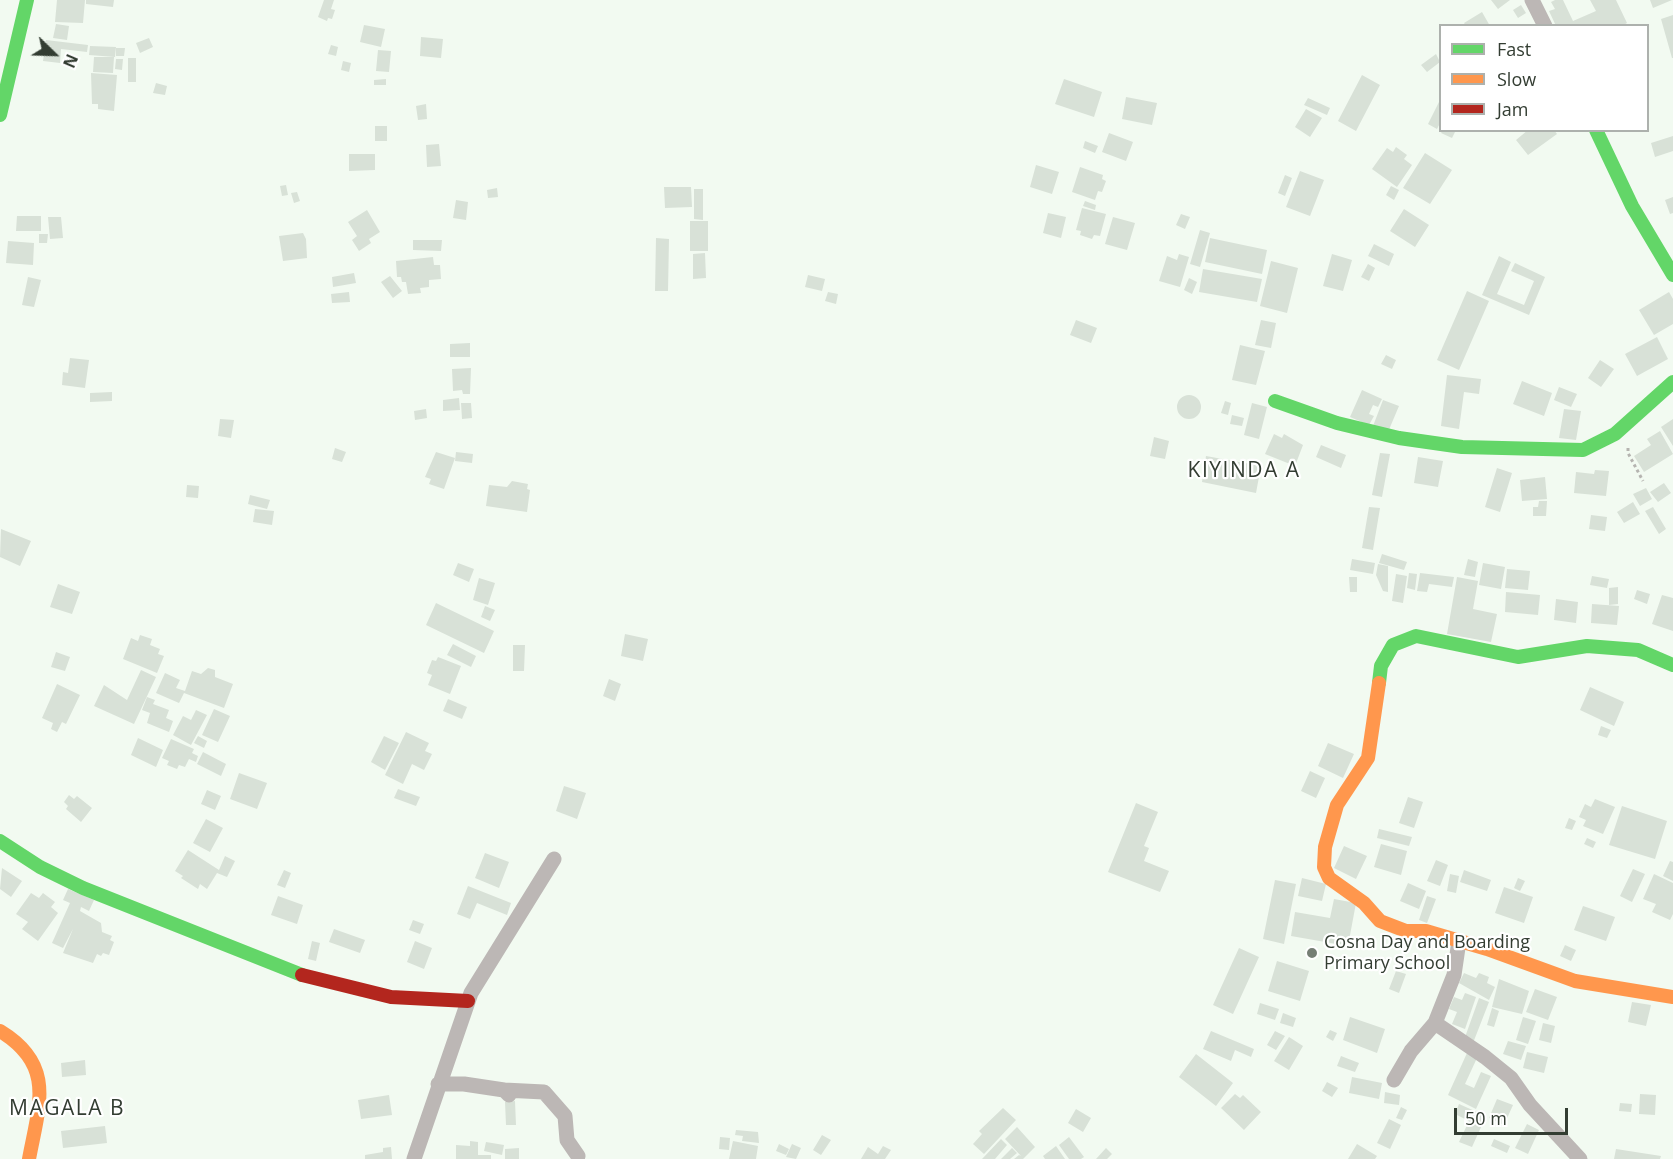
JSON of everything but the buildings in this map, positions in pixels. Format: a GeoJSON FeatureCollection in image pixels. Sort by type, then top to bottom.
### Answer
{"type":"FeatureCollection","features":[{"type":"Feature","properties":{"kind":"street"},"geometry":{"type":"LineString","coordinates":[[0,115],[27,0]]}},
{"type":"Feature","properties":{"kind":"street"},"geometry":{"type":"LineString","coordinates":[[1532,0],[1544,24]]}},
{"type":"Feature","properties":{"kind":"street"},"geometry":{"type":"LineString","coordinates":[[1597,132],[1632,206],[1673,275]]}},
{"type":"Feature","properties":{"kind":"street"},"geometry":{"type":"LineString","coordinates":[[1275,401],[1348,426],[1399,438],[1462,447],[1583,450],[1615,434],[1673,382]]}},
{"type":"Feature","properties":{"kind":"street"},"geometry":{"type":"LineString","coordinates":[[1673,665],[1638,650],[1587,646],[1518,657],[1416,636],[1393,645],[1381,666],[1368,758],[1351,788],[1337,805],[1325,847],[1324,867],[1329,878],[1338,887],[1364,903],[1380,921],[1406,931],[1426,931],[1460,941],[1575,981],[1673,997]]}},
{"type":"Feature","properties":{"kind":"street"},"geometry":{"type":"LineString","coordinates":[[0,842],[51,874],[271,964],[340,988],[389,997],[442,1002],[468,1001]]}},
{"type":"Feature","properties":{"kind":"street"},"geometry":{"type":"LineString","coordinates":[[414,1159],[468,1001],[554,859]]}},
{"type":"Feature","properties":{"kind":"street"},"geometry":{"type":"LineString","coordinates":[[1394,1080],[1411,1051],[1435,1023],[1454,975],[1460,941]]}},
{"type":"Feature","properties":{"kind":"street"},"geometry":{"type":"LineString","coordinates":[[1435,1023],[1511,1078],[1530,1105],[1580,1159]]}},
{"type":"Feature","properties":{"kind":"street"},"geometry":{"type":"LineString","coordinates":[[0,1031],[24,1046],[35,1063],[40,1079],[39,1102],[29,1159]]}},
{"type":"Feature","properties":{"kind":"street"},"geometry":{"type":"LineString","coordinates":[[438,1084],[464,1084],[506,1092],[544,1092],[565,1116],[567,1140],[578,1156]]}},
{"type":"Feature","properties":{"kind":"path"},"geometry":{"type":"LineString","coordinates":[[1629,420],[1628,453],[1643,482]]}},
{"type":"Feature","properties":{"kind":"traffic: fast"},"geometry":{"type":"LineString","coordinates":[[0,115],[27,0]]}},
{"type":"Feature","properties":{"kind":"traffic: fast"},"geometry":{"type":"LineString","coordinates":[[1597,132],[1632,206],[1673,275]]}},
{"type":"Feature","properties":{"kind":"traffic: fast"},"geometry":{"type":"LineString","coordinates":[[1275,401],[1337,423],[1399,438],[1462,447],[1583,450],[1615,434],[1673,382]]}},
{"type":"Feature","properties":{"kind":"traffic: fast"},"geometry":{"type":"LineString","coordinates":[[1379,683],[1381,666],[1393,645],[1416,636],[1518,657],[1587,646],[1638,650],[1673,665]]}},
{"type":"Feature","properties":{"kind":"traffic: fast"},"geometry":{"type":"LineString","coordinates":[[0,841],[40,867],[83,888],[302,975]]}},
{"type":"Feature","properties":{"kind":"traffic: slow"},"geometry":{"type":"LineString","coordinates":[[1379,683],[1368,758],[1337,805],[1325,847],[1324,867],[1329,878],[1364,903],[1380,921],[1406,931],[1426,931],[1487,949],[1575,981],[1673,997]]}},
{"type":"Feature","properties":{"kind":"traffic: slow"},"geometry":{"type":"LineString","coordinates":[[0,1031],[18,1044],[30,1058],[36,1072],[39,1104],[29,1159]]}},
{"type":"Feature","properties":{"kind":"traffic: jam"},"geometry":{"type":"LineString","coordinates":[[302,975],[391,997],[468,1001]]}},
{"type":"Feature","properties":{"kind":"place","name":"Cosna Day and Boarding Primary School"},"geometry":{"type":"Point","coordinates":[1312,953]}},
{"type":"Feature","properties":{"kind":"district","name":"KIYINDA A"},"geometry":{"type":"Point","coordinates":[1244,471]}},
{"type":"Feature","properties":{"kind":"district","name":"MAGALA B"},"geometry":{"type":"Point","coordinates":[67,1109]}}]}
